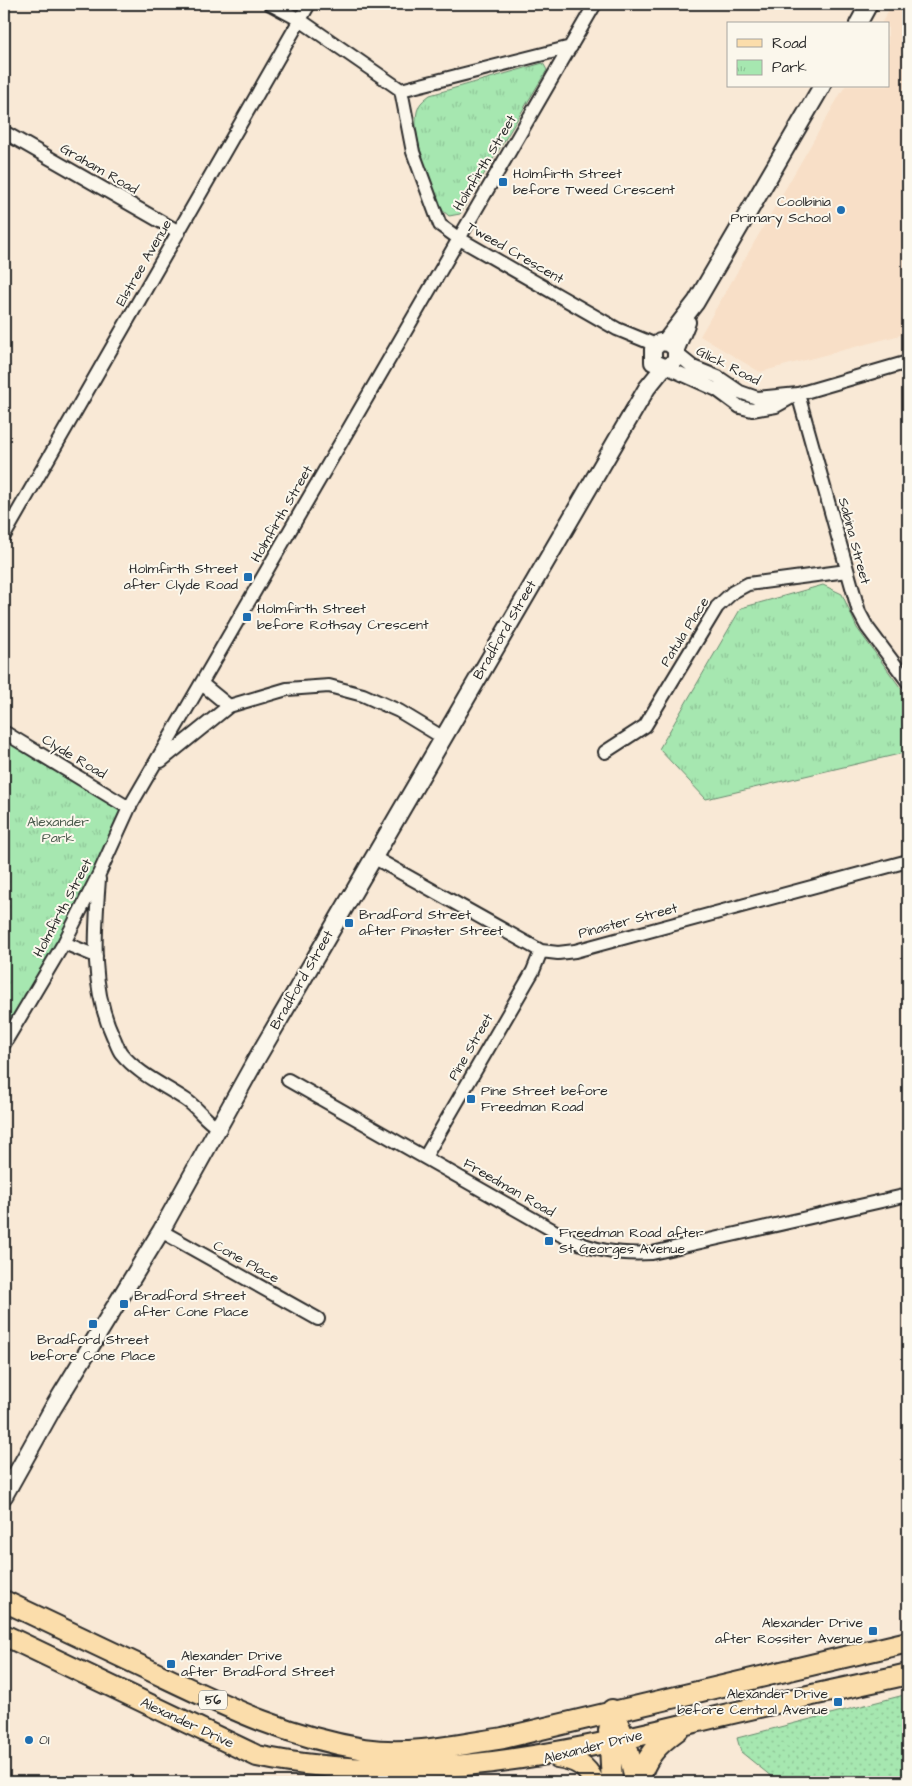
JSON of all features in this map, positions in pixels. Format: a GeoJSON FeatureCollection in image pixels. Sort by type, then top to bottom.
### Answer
{"type":"FeatureCollection","features":[{"type":"Feature","properties":{"kind":"main road","name":"56"},"geometry":{"type":"LineString","coordinates":[[4,1601],[251,1718],[306,1737],[365,1749],[414,1750],[503,1738],[611,1710],[908,1642]]}},
{"type":"Feature","properties":{"kind":"main road","name":"Alexander Drive"},"geometry":{"type":"LineString","coordinates":[[4,1635],[293,1775],[403,1782],[460,1776],[557,1756],[684,1724],[908,1674]]}},
{"type":"Feature","properties":{"kind":"main road"},"geometry":{"type":"LineString","coordinates":[[611,1710],[617,1741],[637,1782]]}},
{"type":"Feature","properties":{"kind":"main road"},"geometry":{"type":"LineString","coordinates":[[637,1782],[646,1760],[658,1744],[684,1724]]}},
{"type":"Feature","properties":{"kind":"main road"},"geometry":{"type":"LineString","coordinates":[[612,1782],[617,1741]]}},
{"type":"Feature","properties":{"kind":"main road"},"geometry":{"type":"LineString","coordinates":[[557,1756],[576,1760],[589,1772],[594,1782]]}},
{"type":"Feature","properties":{"kind":"street"},"geometry":{"type":"LineString","coordinates":[[270,4],[300,20],[401,90],[571,47]]}},
{"type":"Feature","properties":{"kind":"street","name":"Elstree Avenue"},"geometry":{"type":"LineString","coordinates":[[4,536],[309,4]]}},
{"type":"Feature","properties":{"kind":"street","name":"Holmfirth Street"},"geometry":{"type":"LineString","coordinates":[[4,1044],[64,943],[99,874],[129,808],[156,765],[458,238],[595,4]]}},
{"type":"Feature","properties":{"kind":"street"},"geometry":{"type":"LineString","coordinates":[[859,22],[869,4]]}},
{"type":"Feature","properties":{"kind":"street","name":"Bradford Street"},"geometry":{"type":"LineString","coordinates":[[4,1496],[53,1408],[161,1231],[217,1127],[442,737],[647,388],[663,355],[821,88]]}},
{"type":"Feature","properties":{"kind":"street","name":"Tweed Crescent"},"geometry":{"type":"LineString","coordinates":[[401,90],[413,152],[440,225],[458,238],[617,329],[626,338],[663,355]]}},
{"type":"Feature","properties":{"kind":"street","name":"Graham Road"},"geometry":{"type":"LineString","coordinates":[[4,132],[179,232]]}},
{"type":"Feature","properties":{"kind":"street","name":"Glick Road"},"geometry":{"type":"LineString","coordinates":[[663,355],[718,377],[750,397],[764,398],[798,394],[908,362]]}},
{"type":"Feature","properties":{"kind":"street","name":"Sabina Street"},"geometry":{"type":"LineString","coordinates":[[798,394],[859,612],[867,627],[908,682]]}},
{"type":"Feature","properties":{"kind":"street","name":"Patula Place"},"geometry":{"type":"LineString","coordinates":[[605,752],[645,726],[717,607],[733,592],[748,584],[848,570]]}},
{"type":"Feature","properties":{"kind":"street"},"geometry":{"type":"LineString","coordinates":[[202,684],[229,706]]}},
{"type":"Feature","properties":{"kind":"street"},"geometry":{"type":"LineString","coordinates":[[156,765],[229,706],[287,689],[329,686],[363,695],[399,711],[442,737]]}},
{"type":"Feature","properties":{"kind":"street","name":"Clyde Road"},"geometry":{"type":"LineString","coordinates":[[4,732],[129,808]]}},
{"type":"Feature","properties":{"kind":"street","name":"Pinaster Street"},"geometry":{"type":"LineString","coordinates":[[373,857],[541,951],[558,953],[576,951],[908,861]]}},
{"type":"Feature","properties":{"kind":"street"},"geometry":{"type":"LineString","coordinates":[[99,874],[96,956],[101,1003],[120,1052],[142,1073],[188,1100],[203,1113],[209,1122],[217,1127]]}},
{"type":"Feature","properties":{"kind":"street"},"geometry":{"type":"LineString","coordinates":[[64,943],[96,956]]}},
{"type":"Feature","properties":{"kind":"street","name":"Pine Street"},"geometry":{"type":"LineString","coordinates":[[424,1157],[533,971],[541,951]]}},
{"type":"Feature","properties":{"kind":"street","name":"Freedman Road"},"geometry":{"type":"LineString","coordinates":[[288,1080],[563,1236],[584,1246],[611,1253],[652,1253],[908,1195]]}},
{"type":"Feature","properties":{"kind":"street","name":"Cone Place"},"geometry":{"type":"LineString","coordinates":[[161,1231],[318,1318]]}},
{"type":"Feature","properties":{"kind":"shaded area","name":"Coolbinia Primary School"},"geometry":{"type":"Polygon","coordinates":[[[892,4],[908,4],[908,333],[760,372],[700,336],[844,88],[890,88],[890,22],[882,22],[892,4]]]}},
{"type":"Feature","properties":{"kind":"green space"},"geometry":{"type":"Polygon","coordinates":[[[543,63],[547,70],[460,214],[449,216],[442,210],[423,158],[416,129],[416,117],[419,106],[430,95],[543,63]]]}},
{"type":"Feature","properties":{"kind":"green space"},"geometry":{"type":"Polygon","coordinates":[[[823,585],[842,594],[857,628],[908,698],[908,752],[706,799],[659,749],[741,608],[823,585]]]}},
{"type":"Feature","properties":{"kind":"green space","name":"Alexander Park"},"geometry":{"type":"Polygon","coordinates":[[[4,732],[129,808],[4,1044],[4,732]]]}},
{"type":"Feature","properties":{"kind":"green space"},"geometry":{"type":"Polygon","coordinates":[[[908,1694],[908,1782],[773,1782],[772,1777],[741,1752],[737,1738],[908,1694]]]}},
{"type":"Feature","properties":{"kind":"place","name":"Holmfirth Street before Tweed Crescent"},"geometry":{"type":"Point","coordinates":[503,182]}},
{"type":"Feature","properties":{"kind":"place","name":"Coolbinia Primary School"},"geometry":{"type":"Point","coordinates":[841,210]}},
{"type":"Feature","properties":{"kind":"place","name":"Holmfirth Street after Clyde Road"},"geometry":{"type":"Point","coordinates":[248,577]}},
{"type":"Feature","properties":{"kind":"place","name":"Holmfirth Street before Rothsay Crescent"},"geometry":{"type":"Point","coordinates":[247,617]}},
{"type":"Feature","properties":{"kind":"place","name":"Bradford Street after Pinaster Street"},"geometry":{"type":"Point","coordinates":[349,923]}},
{"type":"Feature","properties":{"kind":"place","name":"Pine Street before Freedman Road"},"geometry":{"type":"Point","coordinates":[471,1099]}},
{"type":"Feature","properties":{"kind":"place","name":"Freedman Road after St Georges Avenue"},"geometry":{"type":"Point","coordinates":[549,1241]}},
{"type":"Feature","properties":{"kind":"place","name":"Bradford Street after Cone Place"},"geometry":{"type":"Point","coordinates":[124,1304]}},
{"type":"Feature","properties":{"kind":"place","name":"Bradford Street before Cone Place"},"geometry":{"type":"Point","coordinates":[93,1324]}},
{"type":"Feature","properties":{"kind":"place","name":"Alexander Drive after Rossiter Avenue"},"geometry":{"type":"Point","coordinates":[873,1631]}},
{"type":"Feature","properties":{"kind":"place","name":"Alexander Drive after Bradford Street"},"geometry":{"type":"Point","coordinates":[171,1664]}},
{"type":"Feature","properties":{"kind":"place","name":"Alexander Drive before Central Avenue"},"geometry":{"type":"Point","coordinates":[838,1702]}},
{"type":"Feature","properties":{"kind":"place","name":"01"},"geometry":{"type":"Point","coordinates":[29,1740]}}]}
